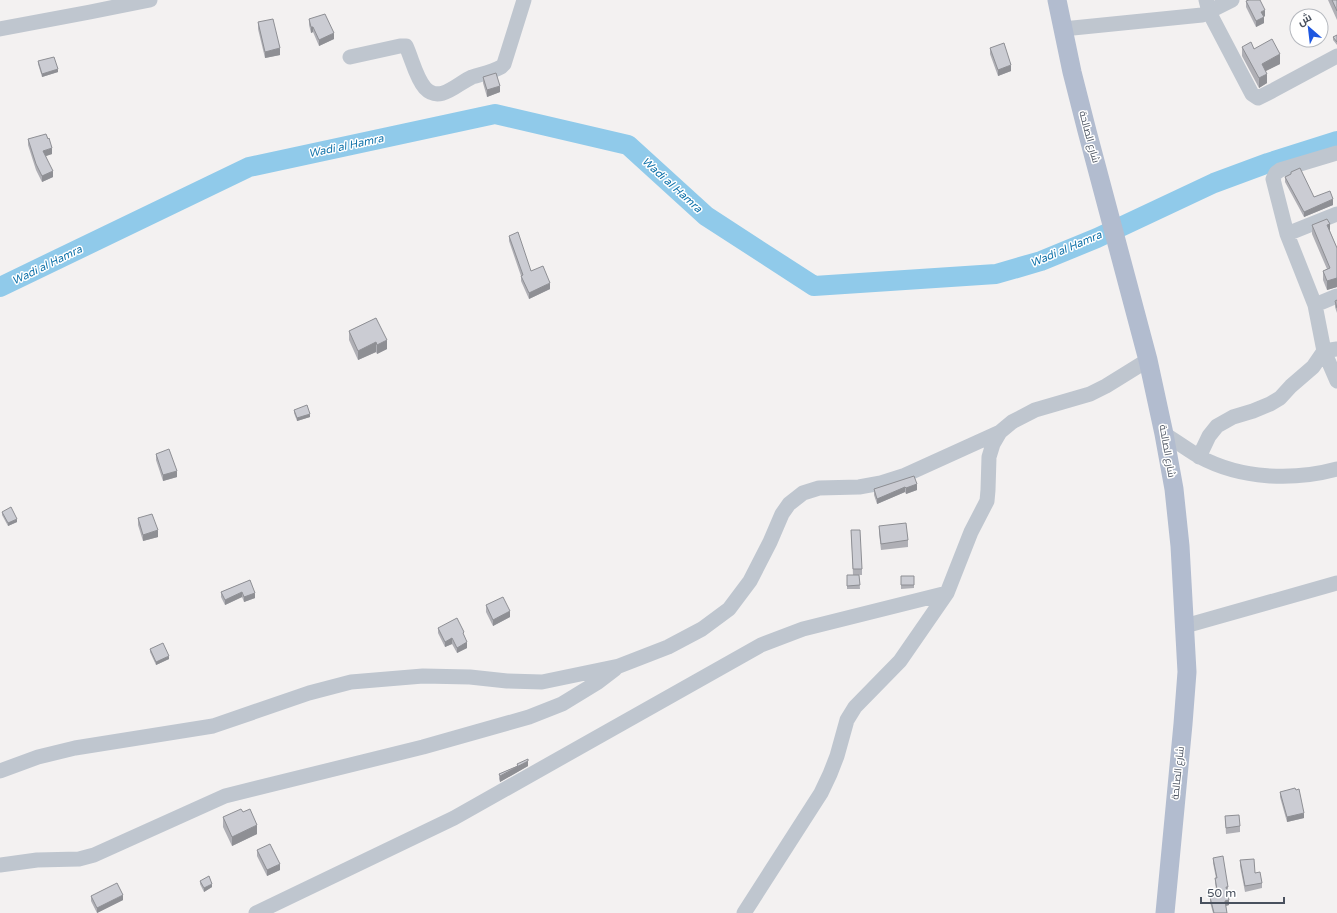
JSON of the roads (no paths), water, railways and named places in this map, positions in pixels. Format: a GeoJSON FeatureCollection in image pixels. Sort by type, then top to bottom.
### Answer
{"type":"FeatureCollection","features":[{"type":"Feature","properties":{"kind":"main road","name":"شارع الصالحة"},"geometry":{"type":"LineString","coordinates":[[1057,0],[1087,131],[1148,360],[1174,489],[1180,546],[1186,672],[1183,724],[1165,913]]}},
{"type":"Feature","properties":{"kind":"street"},"geometry":{"type":"LineString","coordinates":[[0,29],[150,0]]}},
{"type":"Feature","properties":{"kind":"street"},"geometry":{"type":"LineString","coordinates":[[350,57],[406,46],[425,88],[431,93],[444,93],[471,78],[501,68],[504,64],[524,0]]}},
{"type":"Feature","properties":{"kind":"street"},"geometry":{"type":"LineString","coordinates":[[1063,29],[1191,16],[1207,6],[1232,0]]}},
{"type":"Feature","properties":{"kind":"street"},"geometry":{"type":"LineString","coordinates":[[1207,6],[1252,94],[1258,98],[1272,92],[1337,56]]}},
{"type":"Feature","properties":{"kind":"street"},"geometry":{"type":"LineString","coordinates":[[1337,153],[1280,170],[1276,173],[1273,179],[1287,234],[1331,350],[1337,381]]}},
{"type":"Feature","properties":{"kind":"street"},"geometry":{"type":"LineString","coordinates":[[1287,234],[1337,214]]}},
{"type":"Feature","properties":{"kind":"street"},"geometry":{"type":"LineString","coordinates":[[1315,305],[1337,296]]}},
{"type":"Feature","properties":{"kind":"street"},"geometry":{"type":"LineString","coordinates":[[1199,457],[1209,436],[1217,426],[1233,417],[1253,411],[1280,398],[1331,350]]}},
{"type":"Feature","properties":{"kind":"street"},"geometry":{"type":"LineString","coordinates":[[1,771],[38,757],[75,748],[214,726],[309,693],[351,682],[423,676],[470,677],[507,681],[542,682],[619,666],[668,647],[702,629],[729,609],[750,581],[770,542],[782,514],[789,504],[803,493],[819,488],[859,487],[881,483],[902,476],[1000,432],[1012,422],[1035,410],[1090,394],[1148,360]]}},
{"type":"Feature","properties":{"kind":"street"},"geometry":{"type":"LineString","coordinates":[[744,913],[821,793],[837,756],[847,720],[855,707],[900,661],[947,593],[971,532],[987,501],[989,457],[993,444],[1000,432]]}},
{"type":"Feature","properties":{"kind":"street"},"geometry":{"type":"LineString","coordinates":[[1164,434],[1199,457],[1217,465],[1243,472],[1269,476],[1301,476],[1337,469]]}},
{"type":"Feature","properties":{"kind":"street"},"geometry":{"type":"LineString","coordinates":[[1185,626],[1337,583]]}},
{"type":"Feature","properties":{"kind":"street"},"geometry":{"type":"LineString","coordinates":[[260,912],[454,818],[761,645],[803,629],[947,593]]}},
{"type":"Feature","properties":{"kind":"street"},"geometry":{"type":"LineString","coordinates":[[0,865],[37,860],[79,859],[94,854],[225,796],[423,748],[530,717],[562,704],[598,682],[619,666]]}},
{"type":"Feature","properties":{"kind":"waterway","name":"Wadi al Hamra"},"geometry":{"type":"LineString","coordinates":[[0,287],[249,167],[495,114],[628,145],[706,216],[814,286],[996,274],[1041,261],[1097,238],[1214,183],[1268,163],[1337,141]]}}]}
